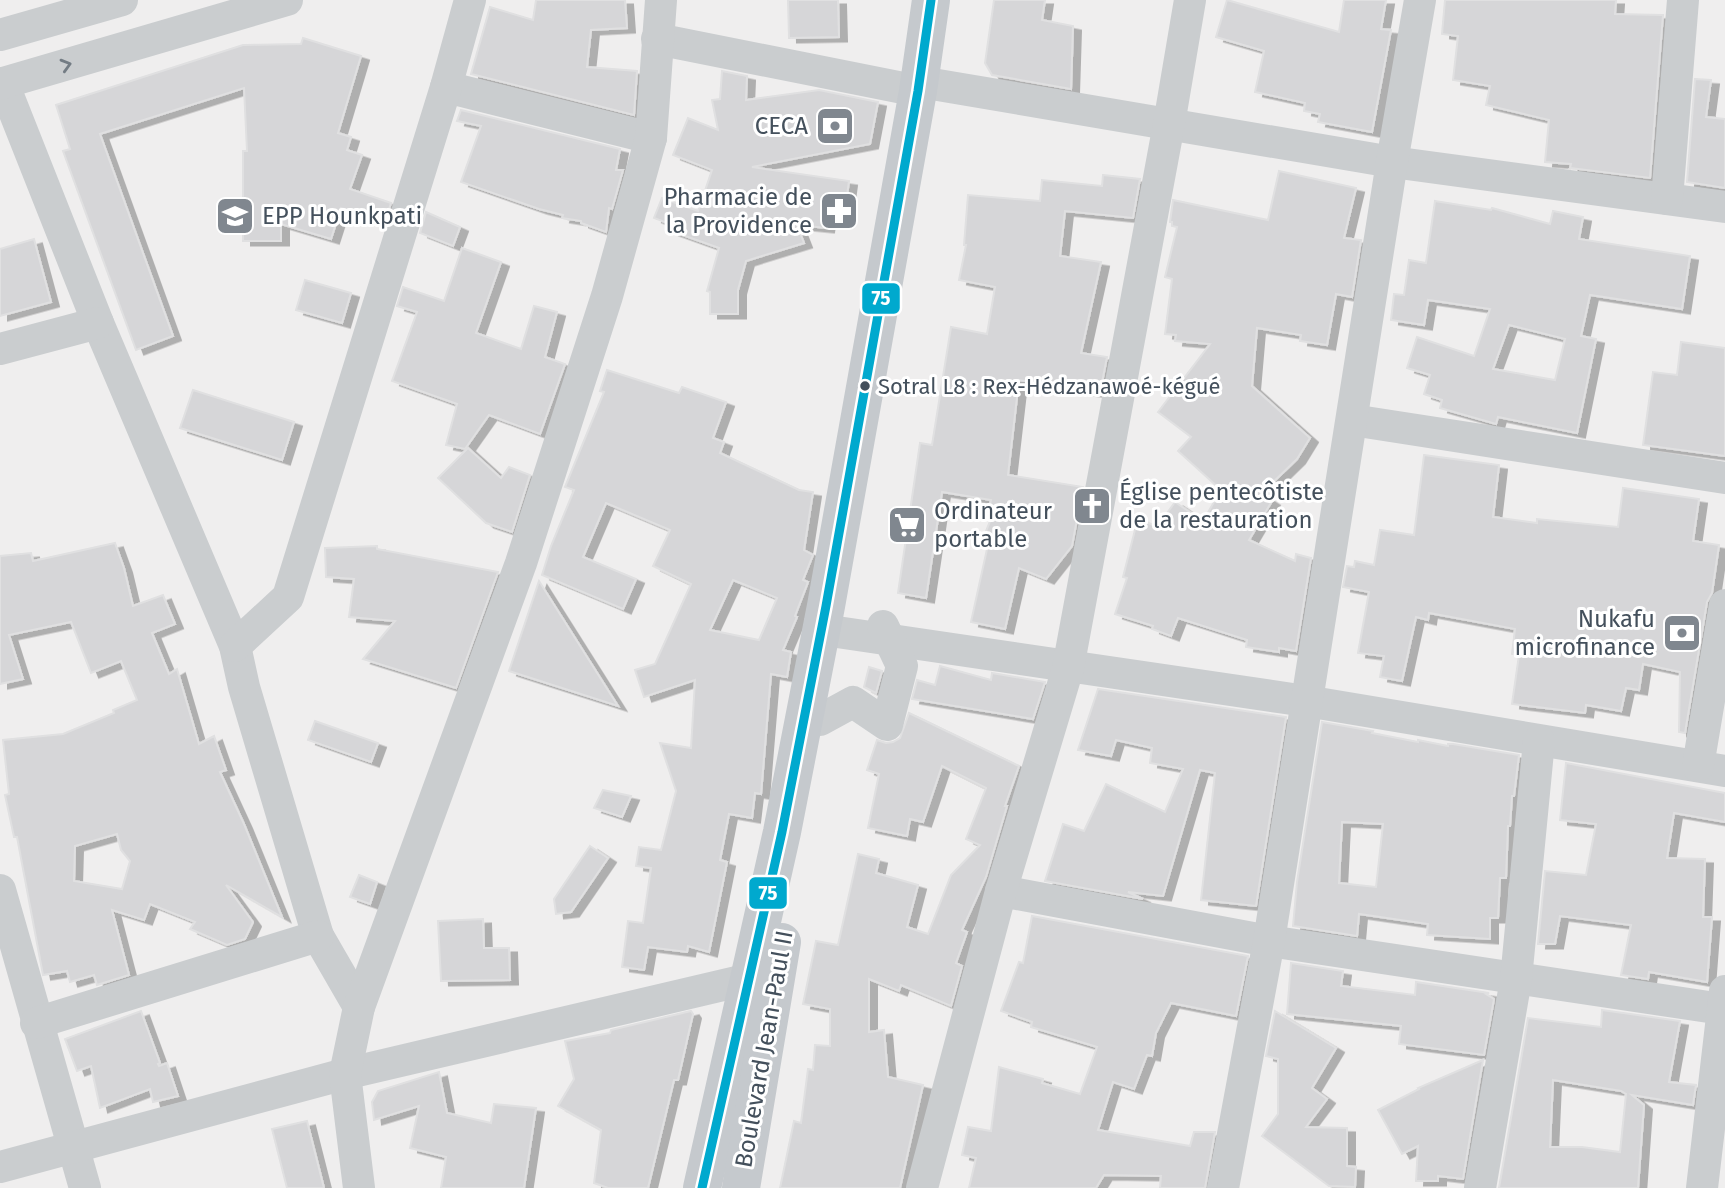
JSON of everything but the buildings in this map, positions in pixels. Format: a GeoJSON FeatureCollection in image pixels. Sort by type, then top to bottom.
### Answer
{"type":"FeatureCollection","features":[{"type":"Feature","properties":{"kind":"main road","name":"Boulevard Jean-Paul II"},"geometry":{"type":"LineString","coordinates":[[741,1188],[836,635],[925,88],[931,0]]}},
{"type":"Feature","properties":{"kind":"main road","name":"Boulevard Jean-Paul II"},"geometry":{"type":"LineString","coordinates":[[702,1188],[782,832],[925,88],[945,0]]}},
{"type":"Feature","properties":{"kind":"street"},"geometry":{"type":"LineString","coordinates":[[0,34],[122,0]]}},
{"type":"Feature","properties":{"kind":"street"},"geometry":{"type":"LineString","coordinates":[[287,0],[1,84],[235,646],[243,687],[318,936],[359,1007]]}},
{"type":"Feature","properties":{"kind":"street"},"geometry":{"type":"LineString","coordinates":[[235,646],[288,597],[446,87],[470,0]]}},
{"type":"Feature","properties":{"kind":"street"},"geometry":{"type":"LineString","coordinates":[[359,1188],[345,1074],[359,1007],[521,562],[607,296],[651,138],[660,0]]}},
{"type":"Feature","properties":{"kind":"street"},"geometry":{"type":"LineString","coordinates":[[922,1188],[1001,891],[1068,668],[1190,0]]}},
{"type":"Feature","properties":{"kind":"street"},"geometry":{"type":"LineString","coordinates":[[1223,1188],[1269,942],[1420,0]]}},
{"type":"Feature","properties":{"kind":"street"},"geometry":{"type":"LineString","coordinates":[[1667,199],[1683,0]]}},
{"type":"Feature","properties":{"kind":"street"},"geometry":{"type":"LineString","coordinates":[[657,39],[925,88],[1169,124],[1392,162],[1725,207]]}},
{"type":"Feature","properties":{"kind":"street"},"geometry":{"type":"LineString","coordinates":[[446,87],[651,138]]}},
{"type":"Feature","properties":{"kind":"street"},"geometry":{"type":"LineString","coordinates":[[0,349],[99,323]]}},
{"type":"Feature","properties":{"kind":"street"},"geometry":{"type":"LineString","coordinates":[[1352,420],[1725,478]]}},
{"type":"Feature","properties":{"kind":"street"},"geometry":{"type":"LineString","coordinates":[[836,635],[1307,701],[1712,768],[1725,605]]}},
{"type":"Feature","properties":{"kind":"street"},"geometry":{"type":"LineString","coordinates":[[820,720],[853,702],[887,725],[902,666],[882,625],[836,635]]}},
{"type":"Feature","properties":{"kind":"street"},"geometry":{"type":"LineString","coordinates":[[1480,1188],[1516,979],[1539,741]]}},
{"type":"Feature","properties":{"kind":"street"},"geometry":{"type":"LineString","coordinates":[[0,890],[85,1188]]}},
{"type":"Feature","properties":{"kind":"street"},"geometry":{"type":"LineString","coordinates":[[1001,891],[1269,942],[1516,979],[1723,1000],[1702,1188]]}},
{"type":"Feature","properties":{"kind":"street"},"geometry":{"type":"LineString","coordinates":[[36,1023],[318,936]]}},
{"type":"Feature","properties":{"kind":"street"},"geometry":{"type":"LineString","coordinates":[[0,1167],[345,1074],[749,979]]}},
{"type":"Feature","properties":{"kind":"transit line","name":"75"},"geometry":{"type":"LineString","coordinates":[[702,1188],[782,832],[826,606],[918,91],[931,0]]}},
{"type":"Feature","properties":{"kind":"place","name":"CECA"},"geometry":{"type":"Point","coordinates":[835,126]}},
{"type":"Feature","properties":{"kind":"place","name":"Pharmacie de la Providence"},"geometry":{"type":"Point","coordinates":[839,211]}},
{"type":"Feature","properties":{"kind":"place","name":"EPP Hounkpati"},"geometry":{"type":"Point","coordinates":[235,216]}},
{"type":"Feature","properties":{"kind":"place","name":"Sotral L8 : Rex-Hédzanawoé-kégué"},"geometry":{"type":"Point","coordinates":[865,386]}},
{"type":"Feature","properties":{"kind":"place","name":"Église pentecôtiste de la restauration"},"geometry":{"type":"Point","coordinates":[1092,506]}},
{"type":"Feature","properties":{"kind":"place","name":"Ordinateur portable"},"geometry":{"type":"Point","coordinates":[907,525]}},
{"type":"Feature","properties":{"kind":"place","name":"Nukafu microfinance"},"geometry":{"type":"Point","coordinates":[1682,633]}}]}
